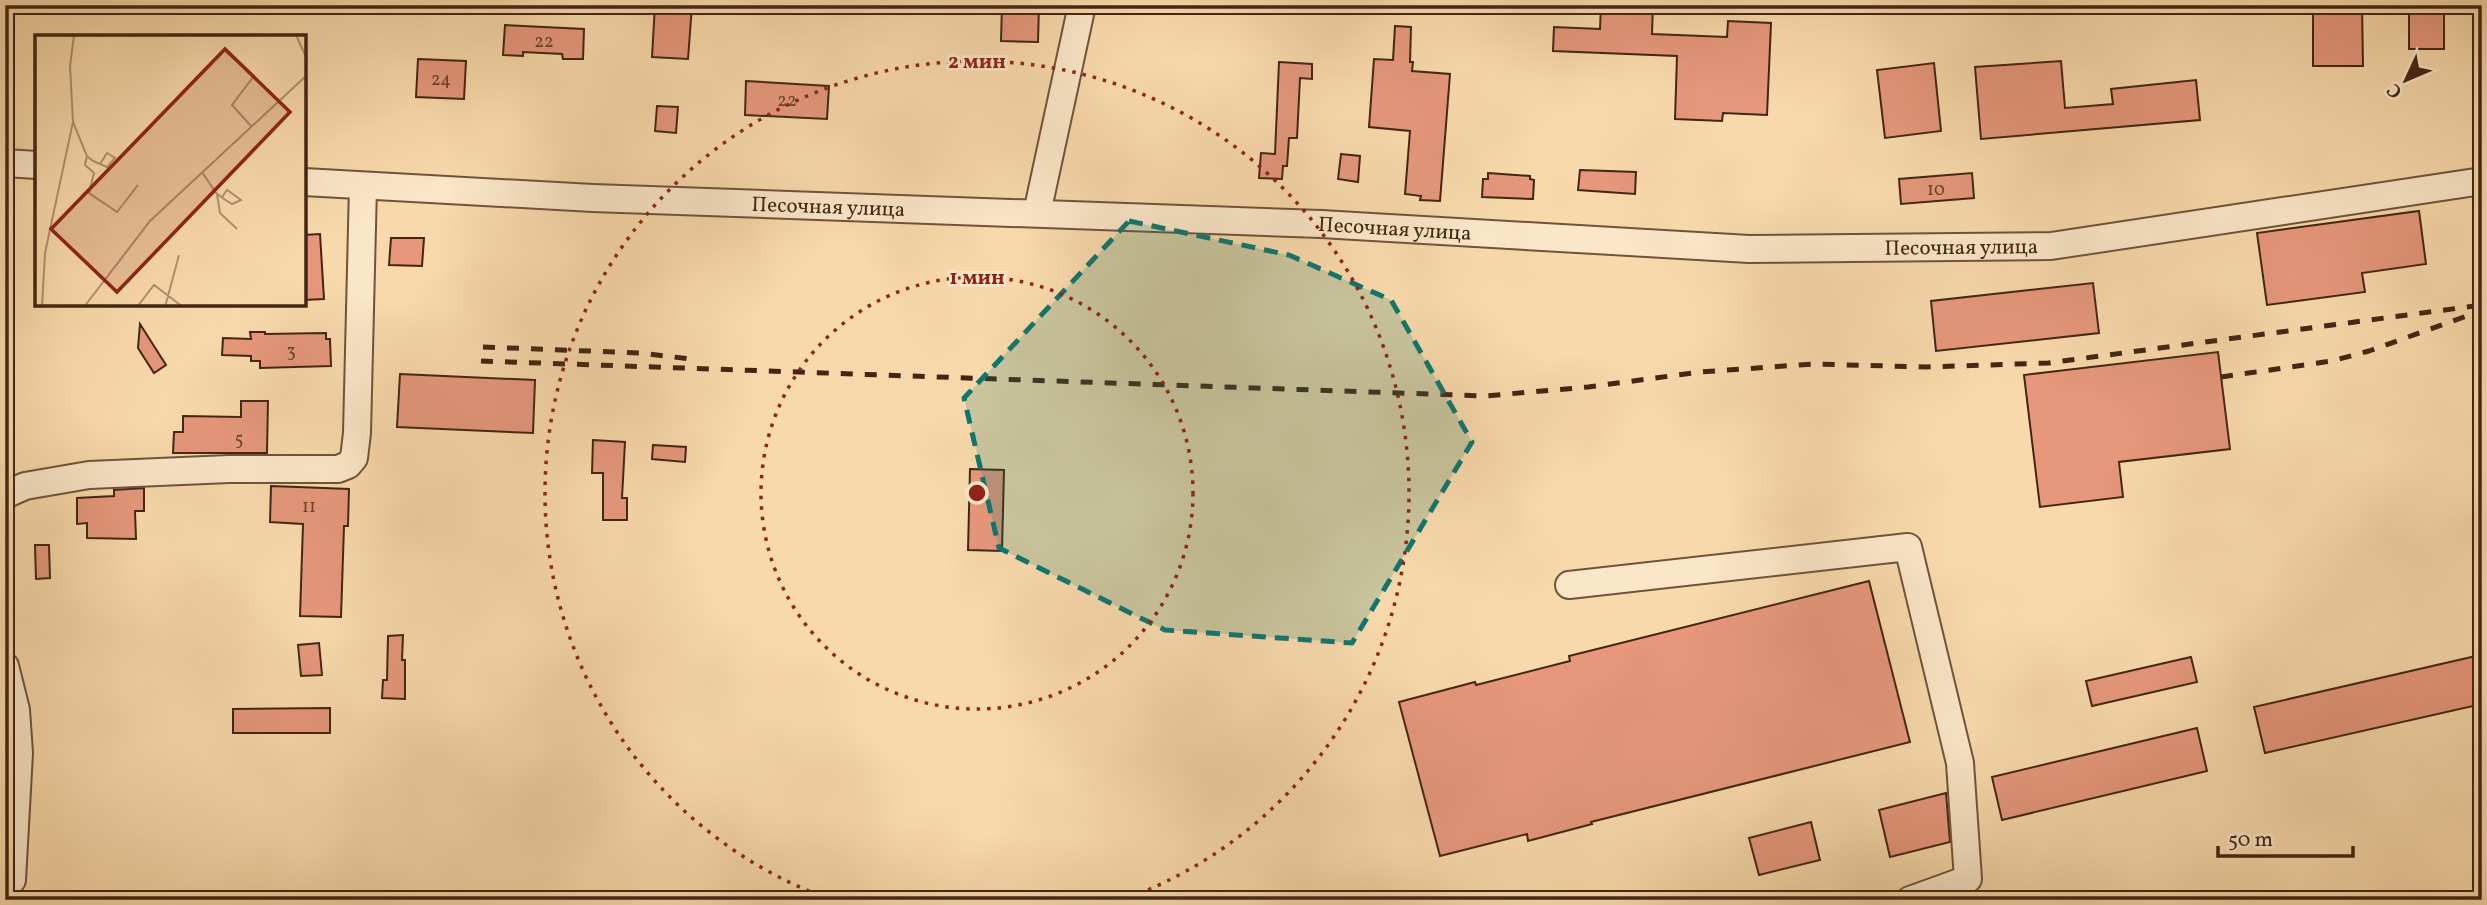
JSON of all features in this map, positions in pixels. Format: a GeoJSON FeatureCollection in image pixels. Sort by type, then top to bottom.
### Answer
{"type":"FeatureCollection","features":[{"type":"Feature","properties":{"kind":"street"},"geometry":{"type":"LineString","coordinates":[[1037,213],[1082,5]]}},
{"type":"Feature","properties":{"kind":"street"},"geometry":{"type":"LineString","coordinates":[[5,163],[35,165]]}},
{"type":"Feature","properties":{"kind":"street","name":"Песочная улица"},"geometry":{"type":"LineString","coordinates":[[306,182],[593,198],[1321,223],[1749,249],[2052,246],[2482,181]]}},
{"type":"Feature","properties":{"kind":"street"},"geometry":{"type":"LineString","coordinates":[[5,495],[36,484],[89,475],[229,469],[328,471],[348,465],[354,458],[357,433],[363,186]]}},
{"type":"Feature","properties":{"kind":"street"},"geometry":{"type":"LineString","coordinates":[[1569,585],[1908,547],[1960,763],[1968,879],[1910,900]]}},
{"type":"Feature","properties":{"kind":"street"},"geometry":{"type":"LineString","coordinates":[[5,666],[16,710],[19,753],[12,880]]}},
{"type":"Feature","properties":{"kind":"highlighted area"},"geometry":{"type":"Polygon","coordinates":[[[1129,221],[1289,255],[1391,300],[1472,442],[1352,643],[1165,630],[999,548],[964,398],[1129,221]]]}},
{"type":"Feature","properties":{"kind":"building"},"geometry":{"type":"Polygon","coordinates":[[[655,5],[692,5],[688,59],[652,57],[655,5]]]}},
{"type":"Feature","properties":{"kind":"building"},"geometry":{"type":"Polygon","coordinates":[[[1002,5],[1039,5],[1038,42],[1001,41],[1002,5]]]}},
{"type":"Feature","properties":{"kind":"building"},"geometry":{"type":"Polygon","coordinates":[[[1601,5],[1653,5],[1652,34],[1727,37],[1728,21],[1771,23],[1767,115],[1723,113],[1722,121],[1675,119],[1677,56],[1553,51],[1554,27],[1600,29],[1601,5]]]}},
{"type":"Feature","properties":{"kind":"building"},"geometry":{"type":"Polygon","coordinates":[[[2313,5],[2362,5],[2363,66],[2313,66],[2313,5]]]}},
{"type":"Feature","properties":{"kind":"building"},"geometry":{"type":"Polygon","coordinates":[[[2409,5],[2444,5],[2444,49],[2409,49],[2409,5]]]}},
{"type":"Feature","properties":{"kind":"building"},"geometry":{"type":"Polygon","coordinates":[[[505,25],[584,29],[583,59],[563,59],[562,54],[523,52],[523,56],[503,55],[505,25]]]}},
{"type":"Feature","properties":{"kind":"building"},"geometry":{"type":"Polygon","coordinates":[[[1395,26],[1411,27],[1412,71],[1450,74],[1440,201],[1420,200],[1421,196],[1405,194],[1410,131],[1369,127],[1374,59],[1393,60],[1395,26]]]}},
{"type":"Feature","properties":{"kind":"building"},"geometry":{"type":"Polygon","coordinates":[[[418,59],[466,61],[464,99],[416,97],[418,59]]]}},
{"type":"Feature","properties":{"kind":"building"},"geometry":{"type":"Polygon","coordinates":[[[2061,61],[2065,108],[2113,104],[2111,89],[2196,80],[2200,120],[1981,139],[1975,67],[2061,61]]]}},
{"type":"Feature","properties":{"kind":"building"},"geometry":{"type":"Polygon","coordinates":[[[1279,62],[1312,64],[1312,79],[1300,78],[1297,138],[1289,138],[1287,166],[1283,166],[1282,179],[1259,178],[1261,153],[1275,154],[1279,62]]]}},
{"type":"Feature","properties":{"kind":"building"},"geometry":{"type":"Polygon","coordinates":[[[1934,63],[1941,131],[1885,138],[1877,70],[1934,63]]]}},
{"type":"Feature","properties":{"kind":"building"},"geometry":{"type":"Polygon","coordinates":[[[746,81],[829,86],[827,119],[745,115],[746,81]]]}},
{"type":"Feature","properties":{"kind":"building"},"geometry":{"type":"Polygon","coordinates":[[[657,106],[678,107],[676,133],[655,131],[657,106]]]}},
{"type":"Feature","properties":{"kind":"building"},"geometry":{"type":"Polygon","coordinates":[[[1341,154],[1360,156],[1358,182],[1338,179],[1341,154]]]}},
{"type":"Feature","properties":{"kind":"building"},"geometry":{"type":"Polygon","coordinates":[[[1580,170],[1636,172],[1635,194],[1578,190],[1580,170]]]}},
{"type":"Feature","properties":{"kind":"building"},"geometry":{"type":"Polygon","coordinates":[[[1488,173],[1530,176],[1530,179],[1534,180],[1533,199],[1482,197],[1483,179],[1488,179],[1488,173]]]}},
{"type":"Feature","properties":{"kind":"building"},"geometry":{"type":"Polygon","coordinates":[[[1972,173],[1974,198],[1901,204],[1899,179],[1972,173]]]}},
{"type":"Feature","properties":{"kind":"building"},"geometry":{"type":"Polygon","coordinates":[[[2419,211],[2426,264],[2362,273],[2365,292],[2267,305],[2257,233],[2419,211]]]}},
{"type":"Feature","properties":{"kind":"building"},"geometry":{"type":"Polygon","coordinates":[[[320,234],[324,299],[306,300],[306,235],[320,234]]]}},
{"type":"Feature","properties":{"kind":"building"},"geometry":{"type":"Polygon","coordinates":[[[391,238],[424,238],[422,266],[389,265],[391,238]]]}},
{"type":"Feature","properties":{"kind":"building"},"geometry":{"type":"Polygon","coordinates":[[[2093,283],[2099,333],[1936,351],[1931,301],[2093,283]]]}},
{"type":"Feature","properties":{"kind":"building"},"geometry":{"type":"Polygon","coordinates":[[[140,324],[166,365],[154,373],[138,348],[140,324]]]}},
{"type":"Feature","properties":{"kind":"building"},"geometry":{"type":"Polygon","coordinates":[[[250,332],[326,333],[326,339],[330,339],[331,366],[260,368],[260,361],[251,361],[251,356],[222,355],[223,338],[251,339],[250,332]]]}},
{"type":"Feature","properties":{"kind":"building"},"geometry":{"type":"Polygon","coordinates":[[[2218,352],[2230,449],[2119,462],[2123,497],[2040,507],[2024,375],[2218,352]]]}},
{"type":"Feature","properties":{"kind":"building"},"geometry":{"type":"Polygon","coordinates":[[[400,374],[535,380],[533,433],[397,427],[400,374]]]}},
{"type":"Feature","properties":{"kind":"building"},"geometry":{"type":"Polygon","coordinates":[[[241,401],[268,401],[267,453],[173,453],[174,432],[183,432],[183,416],[241,417],[241,401]]]}},
{"type":"Feature","properties":{"kind":"building"},"geometry":{"type":"Polygon","coordinates":[[[593,440],[625,442],[622,498],[627,498],[627,520],[603,520],[603,473],[592,473],[593,440]]]}},
{"type":"Feature","properties":{"kind":"building"},"geometry":{"type":"Polygon","coordinates":[[[653,445],[686,447],[685,462],[652,459],[653,445]]]}},
{"type":"Feature","properties":{"kind":"building"},"geometry":{"type":"Polygon","coordinates":[[[970,469],[1004,470],[1002,551],[968,550],[970,469]]]}},
{"type":"Feature","properties":{"kind":"building"},"geometry":{"type":"Polygon","coordinates":[[[271,486],[349,489],[348,526],[344,526],[341,617],[300,616],[303,524],[270,522],[271,486]]]}},
{"type":"Feature","properties":{"kind":"building"},"geometry":{"type":"Polygon","coordinates":[[[144,488],[144,511],[135,511],[136,539],[87,538],[87,523],[77,524],[77,498],[114,496],[114,490],[144,488]]]}},
{"type":"Feature","properties":{"kind":"building"},"geometry":{"type":"Polygon","coordinates":[[[35,545],[49,545],[50,578],[36,579],[35,545]]]}},
{"type":"Feature","properties":{"kind":"building"},"geometry":{"type":"Polygon","coordinates":[[[1869,581],[1910,742],[1591,822],[1592,824],[1528,841],[1527,834],[1440,856],[1399,702],[1570,661],[1569,656],[1869,581]]]}},
{"type":"Feature","properties":{"kind":"building"},"geometry":{"type":"Polygon","coordinates":[[[403,635],[405,699],[382,698],[383,680],[387,680],[388,636],[403,635]]]}},
{"type":"Feature","properties":{"kind":"building"},"geometry":{"type":"Polygon","coordinates":[[[319,643],[322,675],[301,676],[298,645],[319,643]]]}},
{"type":"Feature","properties":{"kind":"building"},"geometry":{"type":"Polygon","coordinates":[[[2476,656],[2482,682],[2482,704],[2265,753],[2254,707],[2476,656]]]}},
{"type":"Feature","properties":{"kind":"building"},"geometry":{"type":"Polygon","coordinates":[[[2191,657],[2197,682],[2092,706],[2086,681],[2191,657]]]}},
{"type":"Feature","properties":{"kind":"building"},"geometry":{"type":"Polygon","coordinates":[[[330,708],[330,733],[233,733],[233,709],[330,708]]]}},
{"type":"Feature","properties":{"kind":"building"},"geometry":{"type":"Polygon","coordinates":[[[2197,728],[2207,771],[2002,820],[1992,777],[2197,728]]]}},
{"type":"Feature","properties":{"kind":"building"},"geometry":{"type":"Polygon","coordinates":[[[1946,793],[1950,842],[1890,857],[1879,810],[1946,793]]]}},
{"type":"Feature","properties":{"kind":"building"},"geometry":{"type":"Polygon","coordinates":[[[1811,822],[1820,860],[1759,875],[1749,838],[1811,822]]]}},
{"type":"Feature","properties":{"kind":"railway"},"geometry":{"type":"LineString","coordinates":[[481,361],[1485,396],[1588,387],[1700,372],[1813,364],[1926,367],[2048,363],[2482,305]]}},
{"type":"Feature","properties":{"kind":"railway"},"geometry":{"type":"LineString","coordinates":[[2221,377],[2332,361],[2369,351],[2475,313]]}},
{"type":"Feature","properties":{"kind":"railway"},"geometry":{"type":"LineString","coordinates":[[483,347],[641,353],[698,360]]}}]}
